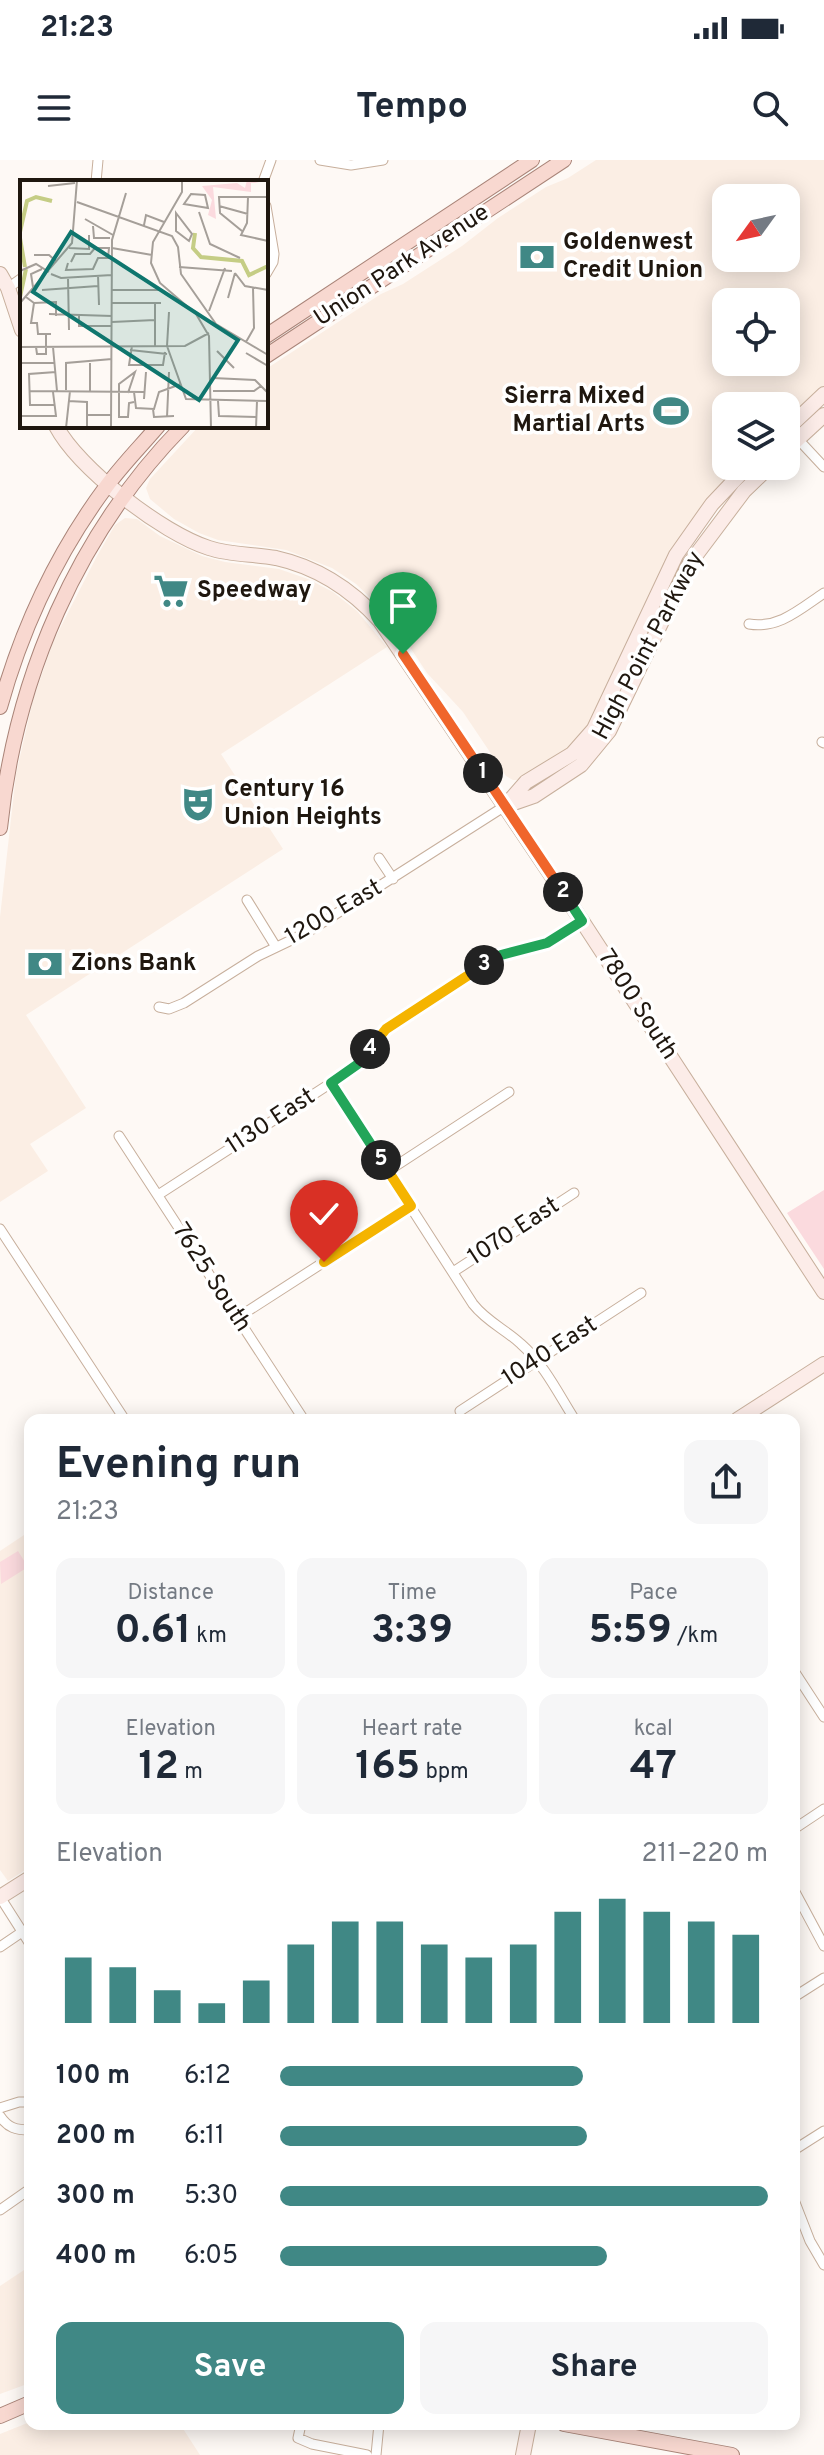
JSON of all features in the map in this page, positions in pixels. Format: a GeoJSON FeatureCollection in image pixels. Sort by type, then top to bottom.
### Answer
{"type":"FeatureCollection","features":[{"type":"Feature","properties":{"kind":"main road","name":"Union Park Avenue"},"geometry":{"type":"LineString","coordinates":[[268,355],[564,160]]}},
{"type":"Feature","properties":{"kind":"main road","name":"Union Park Avenue"},"geometry":{"type":"LineString","coordinates":[[268,335],[526,162]]}},
{"type":"Feature","properties":{"kind":"main road"},"geometry":{"type":"LineString","coordinates":[[0,707],[19,648],[45,587],[109,483],[156,428]]}},
{"type":"Feature","properties":{"kind":"main road"},"geometry":{"type":"LineString","coordinates":[[0,828],[10,756],[38,656],[76,574],[124,497],[144,469],[181,428]]}},
{"type":"Feature","properties":{"kind":"main road"},"geometry":{"type":"LineString","coordinates":[[0,2416],[24,2406]]}},
{"type":"Feature","properties":{"kind":"main road"},"geometry":{"type":"LineString","coordinates":[[597,2430],[732,2455]]}},
{"type":"Feature","properties":{"kind":"street"},"geometry":{"type":"LineString","coordinates":[[96,180],[98,160]]}},
{"type":"Feature","properties":{"kind":"street"},"geometry":{"type":"LineString","coordinates":[[264,180],[271,160]]}},
{"type":"Feature","properties":{"kind":"street"},"geometry":{"type":"LineString","coordinates":[[320,160],[351,165],[383,160]]}},
{"type":"Feature","properties":{"kind":"street"},"geometry":{"type":"LineString","coordinates":[[268,217],[274,254],[268,271]]}},
{"type":"Feature","properties":{"kind":"street"},"geometry":{"type":"LineString","coordinates":[[0,274],[20,324]]}},
{"type":"Feature","properties":{"kind":"street"},"geometry":{"type":"LineString","coordinates":[[8,288],[20,279]]}},
{"type":"Feature","properties":{"kind":"street"},"geometry":{"type":"LineString","coordinates":[[800,421],[824,394]]}},
{"type":"Feature","properties":{"kind":"street"},"geometry":{"type":"LineString","coordinates":[[800,427],[824,415]]}},
{"type":"Feature","properties":{"kind":"street","name":"7800 South"},"geometry":{"type":"LineString","coordinates":[[57,428],[70,446],[124,497],[164,526],[192,542],[221,551],[301,565],[352,595],[388,632],[582,921],[824,1292]]}},
{"type":"Feature","properties":{"kind":"street"},"geometry":{"type":"LineString","coordinates":[[800,442],[824,467]]}},
{"type":"Feature","properties":{"kind":"street","name":"High Point Parkway"},"geometry":{"type":"LineString","coordinates":[[505,806],[526,782],[572,754],[594,729],[676,555],[712,504],[735,480]]}},
{"type":"Feature","properties":{"kind":"street","name":"High Point Parkway"},"geometry":{"type":"LineString","coordinates":[[505,806],[534,796],[581,765],[609,731],[690,563],[734,503],[756,480]]}},
{"type":"Feature","properties":{"kind":"street"},"geometry":{"type":"LineString","coordinates":[[749,624],[764,627],[779,623],[823,595]]}},
{"type":"Feature","properties":{"kind":"street","name":"1200 East"},"geometry":{"type":"LineString","coordinates":[[159,1007],[169,1009],[184,1003],[276,947],[306,933],[505,806]]}},
{"type":"Feature","properties":{"kind":"street"},"geometry":{"type":"LineString","coordinates":[[379,858],[393,879]]}},
{"type":"Feature","properties":{"kind":"street"},"geometry":{"type":"LineString","coordinates":[[247,900],[276,947]]}},
{"type":"Feature","properties":{"kind":"street","name":"1130 East"},"geometry":{"type":"LineString","coordinates":[[158,1195],[358,1064],[386,1029],[493,960],[509,952],[547,943],[582,921]]}},
{"type":"Feature","properties":{"kind":"street"},"geometry":{"type":"LineString","coordinates":[[331,1083],[482,1315],[523,1345],[571,1414]]}},
{"type":"Feature","properties":{"kind":"street"},"geometry":{"type":"LineString","coordinates":[[388,1171],[509,1092]]}},
{"type":"Feature","properties":{"kind":"street","name":"7625 South"},"geometry":{"type":"LineString","coordinates":[[119,1136],[300,1414]]}},
{"type":"Feature","properties":{"kind":"street","name":"1070 East"},"geometry":{"type":"LineString","coordinates":[[453,1272],[574,1193]]}},
{"type":"Feature","properties":{"kind":"street"},"geometry":{"type":"LineString","coordinates":[[237,1318],[411,1206]]}},
{"type":"Feature","properties":{"kind":"street"},"geometry":{"type":"LineString","coordinates":[[0,1229],[121,1414]]}},
{"type":"Feature","properties":{"kind":"street","name":"1040 East"},"geometry":{"type":"LineString","coordinates":[[460,1411],[641,1293]]}},
{"type":"Feature","properties":{"kind":"street"},"geometry":{"type":"LineString","coordinates":[[746,1414],[824,1364]]}},
{"type":"Feature","properties":{"kind":"street"},"geometry":{"type":"LineString","coordinates":[[800,1680],[824,1717]]}},
{"type":"Feature","properties":{"kind":"street"},"geometry":{"type":"LineString","coordinates":[[800,1825],[824,1809]]}},
{"type":"Feature","properties":{"kind":"street"},"geometry":{"type":"LineString","coordinates":[[24,1882],[0,1897],[24,1935]]}},
{"type":"Feature","properties":{"kind":"street"},"geometry":{"type":"LineString","coordinates":[[800,1901],[824,1946]]}},
{"type":"Feature","properties":{"kind":"street"},"geometry":{"type":"LineString","coordinates":[[0,1947],[22,1932]]}},
{"type":"Feature","properties":{"kind":"street"},"geometry":{"type":"LineString","coordinates":[[800,1993],[824,1978]]}},
{"type":"Feature","properties":{"kind":"street"},"geometry":{"type":"LineString","coordinates":[[0,2108],[24,2103]]}},
{"type":"Feature","properties":{"kind":"street"},"geometry":{"type":"LineString","coordinates":[[0,2116],[8,2127],[24,2130]]}},
{"type":"Feature","properties":{"kind":"street"},"geometry":{"type":"LineString","coordinates":[[800,2146],[824,2131]]}},
{"type":"Feature","properties":{"kind":"street"},"geometry":{"type":"LineString","coordinates":[[0,2210],[24,2193]]}},
{"type":"Feature","properties":{"kind":"street"},"geometry":{"type":"LineString","coordinates":[[800,2215],[824,2265]]}},
{"type":"Feature","properties":{"kind":"street"},"geometry":{"type":"LineString","coordinates":[[300,2430],[298,2438],[312,2444],[367,2455]]}},
{"type":"Feature","properties":{"kind":"street"},"geometry":{"type":"LineString","coordinates":[[376,2455],[378,2430]]}},
{"type":"Feature","properties":{"kind":"street"},"geometry":{"type":"LineString","coordinates":[[523,2455],[528,2430]]}},
{"type":"Feature","properties":{"kind":"shaded area"},"geometry":{"type":"Polygon","coordinates":[[[596,160],[824,160],[824,386],[800,409],[800,392],[712,392],[712,480],[730,480],[661,572],[588,728],[567,749],[521,780],[506,776],[463,712],[427,673],[390,617],[356,584],[332,568],[286,550],[218,540],[199,533],[174,519],[150,499],[146,488],[150,479],[197,428],[268,428],[268,368],[462,246],[498,218],[596,160]]]}},
{"type":"Feature","properties":{"kind":"shaded area"},"geometry":{"type":"Polygon","coordinates":[[[125,518],[137,519],[160,536],[202,556],[279,569],[308,579],[333,592],[357,611],[387,647],[221,754],[283,849],[26,1015],[86,1108],[30,1144],[48,1171],[0,1202],[0,917],[16,774],[33,700],[53,642],[115,525],[125,518]]]}},
{"type":"Feature","properties":{"kind":"shaded area"},"geometry":{"type":"Polygon","coordinates":[[[824,1190],[824,1269],[787,1213],[824,1190]]]}},
{"type":"Feature","properties":{"kind":"shaded area"},"geometry":{"type":"Polygon","coordinates":[[[24,1535],[24,1871],[8,1881],[0,1870],[0,1551],[24,1535]]]}},
{"type":"Feature","properties":{"kind":"shaded area"},"geometry":{"type":"Polygon","coordinates":[[[18,1551],[24,1561],[24,1570],[1,1584],[0,1562],[18,1551]]]}},
{"type":"Feature","properties":{"kind":"shaded area"},"geometry":{"type":"Polygon","coordinates":[[[24,2270],[24,2385],[0,2394],[0,2286],[24,2270]]]}},
{"type":"Feature","properties":{"kind":"shaded area"},"geometry":{"type":"Polygon","coordinates":[[[24,2424],[24,2430],[184,2430],[200,2455],[0,2455],[0,2434],[24,2424]]]}},
{"type":"Feature","properties":{"kind":"place","name":"Goldenwest Credit Union"},"geometry":{"type":"Point","coordinates":[537,257]}},
{"type":"Feature","properties":{"kind":"place","name":"Sierra Mixed Martial Arts"},"geometry":{"type":"Point","coordinates":[671,411]}},
{"type":"Feature","properties":{"kind":"place","name":"Speedway"},"geometry":{"type":"Point","coordinates":[171,591]}},
{"type":"Feature","properties":{"kind":"place","name":"Century 16 Union Heights"},"geometry":{"type":"Point","coordinates":[198,804]}},
{"type":"Feature","properties":{"kind":"place","name":"Zions Bank"},"geometry":{"type":"Point","coordinates":[45,964]}},
{"type":"Feature","properties":{"kind":"route"},"geometry":{"type":"LineString","coordinates":[[324,1262],[411,1206],[331,1083],[358,1064],[386,1029],[501,955],[547,943],[582,921],[403,654]]}}]}
